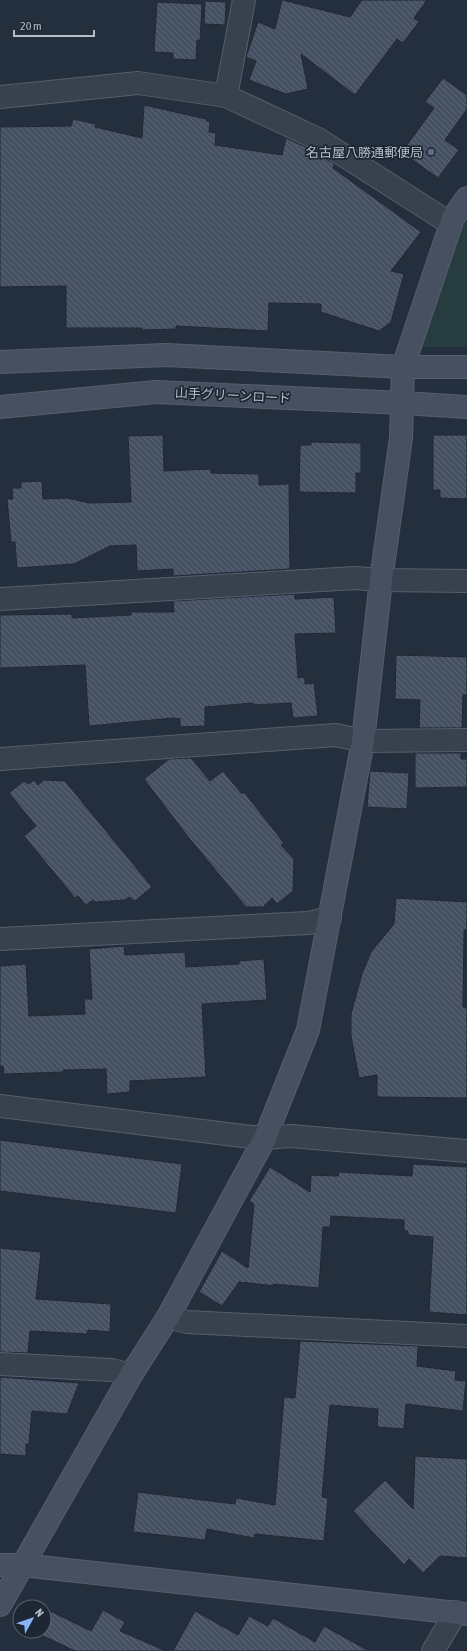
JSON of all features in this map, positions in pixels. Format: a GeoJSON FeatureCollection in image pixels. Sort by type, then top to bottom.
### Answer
{"type":"FeatureCollection","features":[{"type":"Feature","properties":{"kind":"street"},"geometry":{"type":"LineString","coordinates":[[226,96],[244,0]]}},
{"type":"Feature","properties":{"kind":"street"},"geometry":{"type":"LineString","coordinates":[[0,97],[138,83],[226,96],[318,139],[451,224]]}},
{"type":"Feature","properties":{"kind":"street"},"geometry":{"type":"LineString","coordinates":[[0,1605],[131,1375],[168,1317],[265,1138],[308,1030],[363,741],[381,580],[401,438],[403,367],[451,224],[467,198]]}},
{"type":"Feature","properties":{"kind":"street"},"geometry":{"type":"LineString","coordinates":[[0,362],[166,355],[403,367],[467,367]]}},
{"type":"Feature","properties":{"kind":"street","name":"山手グリーンロード"},"geometry":{"type":"LineString","coordinates":[[0,407],[156,392],[402,402],[467,407]]}},
{"type":"Feature","properties":{"kind":"street"},"geometry":{"type":"LineString","coordinates":[[0,599],[355,578],[381,580],[467,581]]}},
{"type":"Feature","properties":{"kind":"street"},"geometry":{"type":"LineString","coordinates":[[0,759],[336,735],[363,741],[467,740]]}},
{"type":"Feature","properties":{"kind":"street"},"geometry":{"type":"LineString","coordinates":[[0,938],[308,923],[330,918]]}},
{"type":"Feature","properties":{"kind":"street"},"geometry":{"type":"LineString","coordinates":[[0,1106],[265,1138],[291,1136],[467,1152]]}},
{"type":"Feature","properties":{"kind":"street"},"geometry":{"type":"LineString","coordinates":[[168,1317],[187,1322],[467,1336]]}},
{"type":"Feature","properties":{"kind":"street"},"geometry":{"type":"LineString","coordinates":[[0,1364],[112,1370],[131,1375]]}},
{"type":"Feature","properties":{"kind":"street"},"geometry":{"type":"LineString","coordinates":[[0,1565],[22,1565],[461,1613]]}},
{"type":"Feature","properties":{"kind":"street"},"geometry":{"type":"LineString","coordinates":[[433,1651],[461,1613]]}},
{"type":"Feature","properties":{"kind":"green space"},"geometry":{"type":"Polygon","coordinates":[[[467,215],[467,347],[419,347],[459,226],[467,215]]]}},
{"type":"Feature","properties":{"kind":"building"},"geometry":{"type":"Polygon","coordinates":[[[282,0],[350,17],[362,0],[427,0],[414,18],[419,22],[403,43],[397,39],[355,95],[301,54],[308,89],[286,94],[249,80],[256,61],[246,57],[258,22],[275,29],[282,0]]]}},
{"type":"Feature","properties":{"kind":"building"},"geometry":{"type":"Polygon","coordinates":[[[205,1],[226,2],[225,25],[204,24],[205,1]]]}},
{"type":"Feature","properties":{"kind":"building"},"geometry":{"type":"Polygon","coordinates":[[[157,2],[202,4],[200,41],[197,40],[196,60],[173,59],[173,53],[154,52],[157,2]]]}},
{"type":"Feature","properties":{"kind":"building"},"geometry":{"type":"Polygon","coordinates":[[[443,78],[467,95],[467,109],[445,140],[459,150],[438,178],[407,156],[409,153],[404,149],[434,108],[425,102],[443,78]]]}},
{"type":"Feature","properties":{"kind":"building"},"geometry":{"type":"Polygon","coordinates":[[[144,105],[210,121],[209,132],[216,133],[215,145],[282,155],[286,138],[312,150],[334,164],[333,168],[421,232],[391,271],[404,274],[391,322],[379,331],[321,312],[321,304],[269,303],[268,331],[176,326],[176,329],[142,330],[142,328],[66,328],[66,286],[0,287],[0,127],[71,126],[73,119],[96,124],[95,127],[142,138],[144,105]]]}},
{"type":"Feature","properties":{"kind":"building"},"geometry":{"type":"Polygon","coordinates":[[[163,435],[164,471],[211,469],[211,473],[259,474],[259,485],[289,484],[290,569],[173,576],[173,569],[137,571],[136,545],[110,546],[74,564],[17,568],[15,542],[11,542],[7,499],[13,499],[12,488],[21,488],[21,482],[42,481],[43,499],[67,498],[89,503],[131,502],[128,436],[163,435]]]}},
{"type":"Feature","properties":{"kind":"building"},"geometry":{"type":"Polygon","coordinates":[[[433,435],[467,435],[467,499],[440,498],[440,490],[433,490],[433,435]]]}},
{"type":"Feature","properties":{"kind":"building"},"geometry":{"type":"Polygon","coordinates":[[[311,442],[361,443],[361,473],[356,473],[356,493],[299,492],[300,445],[311,445],[311,442]]]}},
{"type":"Feature","properties":{"kind":"building"},"geometry":{"type":"Polygon","coordinates":[[[295,594],[295,599],[334,597],[336,633],[295,634],[298,678],[305,677],[305,684],[314,683],[318,716],[293,718],[291,703],[253,705],[253,703],[205,707],[205,726],[180,727],[180,719],[173,718],[89,726],[85,665],[0,668],[0,615],[72,614],[72,618],[131,615],[131,612],[174,612],[173,601],[295,594]]]}},
{"type":"Feature","properties":{"kind":"building"},"geometry":{"type":"Polygon","coordinates":[[[396,655],[467,657],[467,695],[463,695],[462,728],[419,728],[420,700],[395,699],[396,655]]]}},
{"type":"Feature","properties":{"kind":"building"},"geometry":{"type":"Polygon","coordinates":[[[415,753],[461,753],[461,759],[467,759],[467,787],[415,788],[415,753]]]}},
{"type":"Feature","properties":{"kind":"building"},"geometry":{"type":"Polygon","coordinates":[[[191,758],[210,781],[223,771],[242,794],[244,792],[284,843],[281,845],[294,859],[293,891],[277,904],[272,898],[263,907],[246,907],[185,833],[144,779],[169,759],[191,758]]]}},
{"type":"Feature","properties":{"kind":"building"},"geometry":{"type":"Polygon","coordinates":[[[370,771],[409,773],[407,809],[367,807],[370,771]]]}},
{"type":"Feature","properties":{"kind":"building"},"geometry":{"type":"Polygon","coordinates":[[[34,780],[38,785],[44,780],[65,781],[152,887],[135,901],[129,897],[125,900],[95,902],[93,900],[86,905],[78,896],[75,898],[24,836],[36,826],[9,793],[24,781],[29,784],[34,780]]]}},
{"type":"Feature","properties":{"kind":"building"},"geometry":{"type":"Polygon","coordinates":[[[396,898],[467,902],[467,930],[464,930],[463,1007],[467,1007],[467,1098],[377,1097],[377,1075],[359,1078],[351,1036],[351,1014],[362,974],[371,952],[394,924],[396,898]]]}},
{"type":"Feature","properties":{"kind":"building"},"geometry":{"type":"Polygon","coordinates":[[[124,946],[125,955],[185,952],[186,967],[239,964],[239,961],[264,959],[267,1000],[202,1004],[206,1077],[130,1081],[130,1092],[107,1094],[106,1069],[4,1074],[3,1066],[0,1066],[0,966],[26,964],[29,1016],[85,1014],[84,999],[92,999],[89,949],[124,946]]]}},
{"type":"Feature","properties":{"kind":"building"},"geometry":{"type":"Polygon","coordinates":[[[0,1140],[182,1164],[176,1213],[0,1191],[0,1140]]]}},
{"type":"Feature","properties":{"kind":"building"},"geometry":{"type":"Polygon","coordinates":[[[413,1164],[467,1167],[467,1315],[429,1312],[433,1237],[408,1235],[408,1231],[404,1231],[404,1220],[331,1216],[330,1227],[323,1227],[319,1288],[273,1284],[276,1286],[239,1282],[222,1306],[199,1292],[222,1251],[248,1268],[254,1204],[249,1201],[270,1167],[310,1192],[311,1175],[338,1176],[339,1172],[412,1176],[413,1164]]]}},
{"type":"Feature","properties":{"kind":"building"},"geometry":{"type":"Polygon","coordinates":[[[0,1248],[41,1252],[36,1299],[111,1304],[110,1332],[88,1330],[87,1334],[30,1331],[28,1353],[0,1352],[0,1248]]]}},
{"type":"Feature","properties":{"kind":"building"},"geometry":{"type":"Polygon","coordinates":[[[300,1341],[418,1346],[417,1366],[456,1371],[455,1380],[466,1381],[463,1411],[406,1404],[404,1429],[377,1427],[378,1409],[330,1405],[322,1497],[328,1498],[324,1541],[255,1534],[254,1538],[207,1529],[205,1540],[133,1532],[138,1492],[235,1504],[236,1498],[275,1505],[284,1397],[295,1398],[300,1341]]]}},
{"type":"Feature","properties":{"kind":"building"},"geometry":{"type":"Polygon","coordinates":[[[0,1377],[79,1383],[67,1414],[32,1411],[29,1444],[26,1444],[26,1456],[0,1454],[0,1377]]]}},
{"type":"Feature","properties":{"kind":"building"},"geometry":{"type":"Polygon","coordinates":[[[415,1456],[467,1459],[467,1558],[440,1556],[423,1573],[409,1559],[404,1565],[353,1511],[385,1480],[413,1509],[415,1456]]]}},
{"type":"Feature","properties":{"kind":"building"},"geometry":{"type":"Polygon","coordinates":[[[103,1610],[125,1622],[120,1631],[166,1651],[75,1651],[50,1639],[52,1639],[52,1612],[91,1631],[103,1610]]]}},
{"type":"Feature","properties":{"kind":"building"},"geometry":{"type":"Polygon","coordinates":[[[195,1611],[238,1635],[249,1616],[268,1626],[273,1618],[315,1642],[324,1626],[369,1651],[173,1651],[195,1611]]]}},
{"type":"Feature","properties":{"kind":"place","name":"名古屋八勝通郵便局"},"geometry":{"type":"Point","coordinates":[431,152]}}]}
